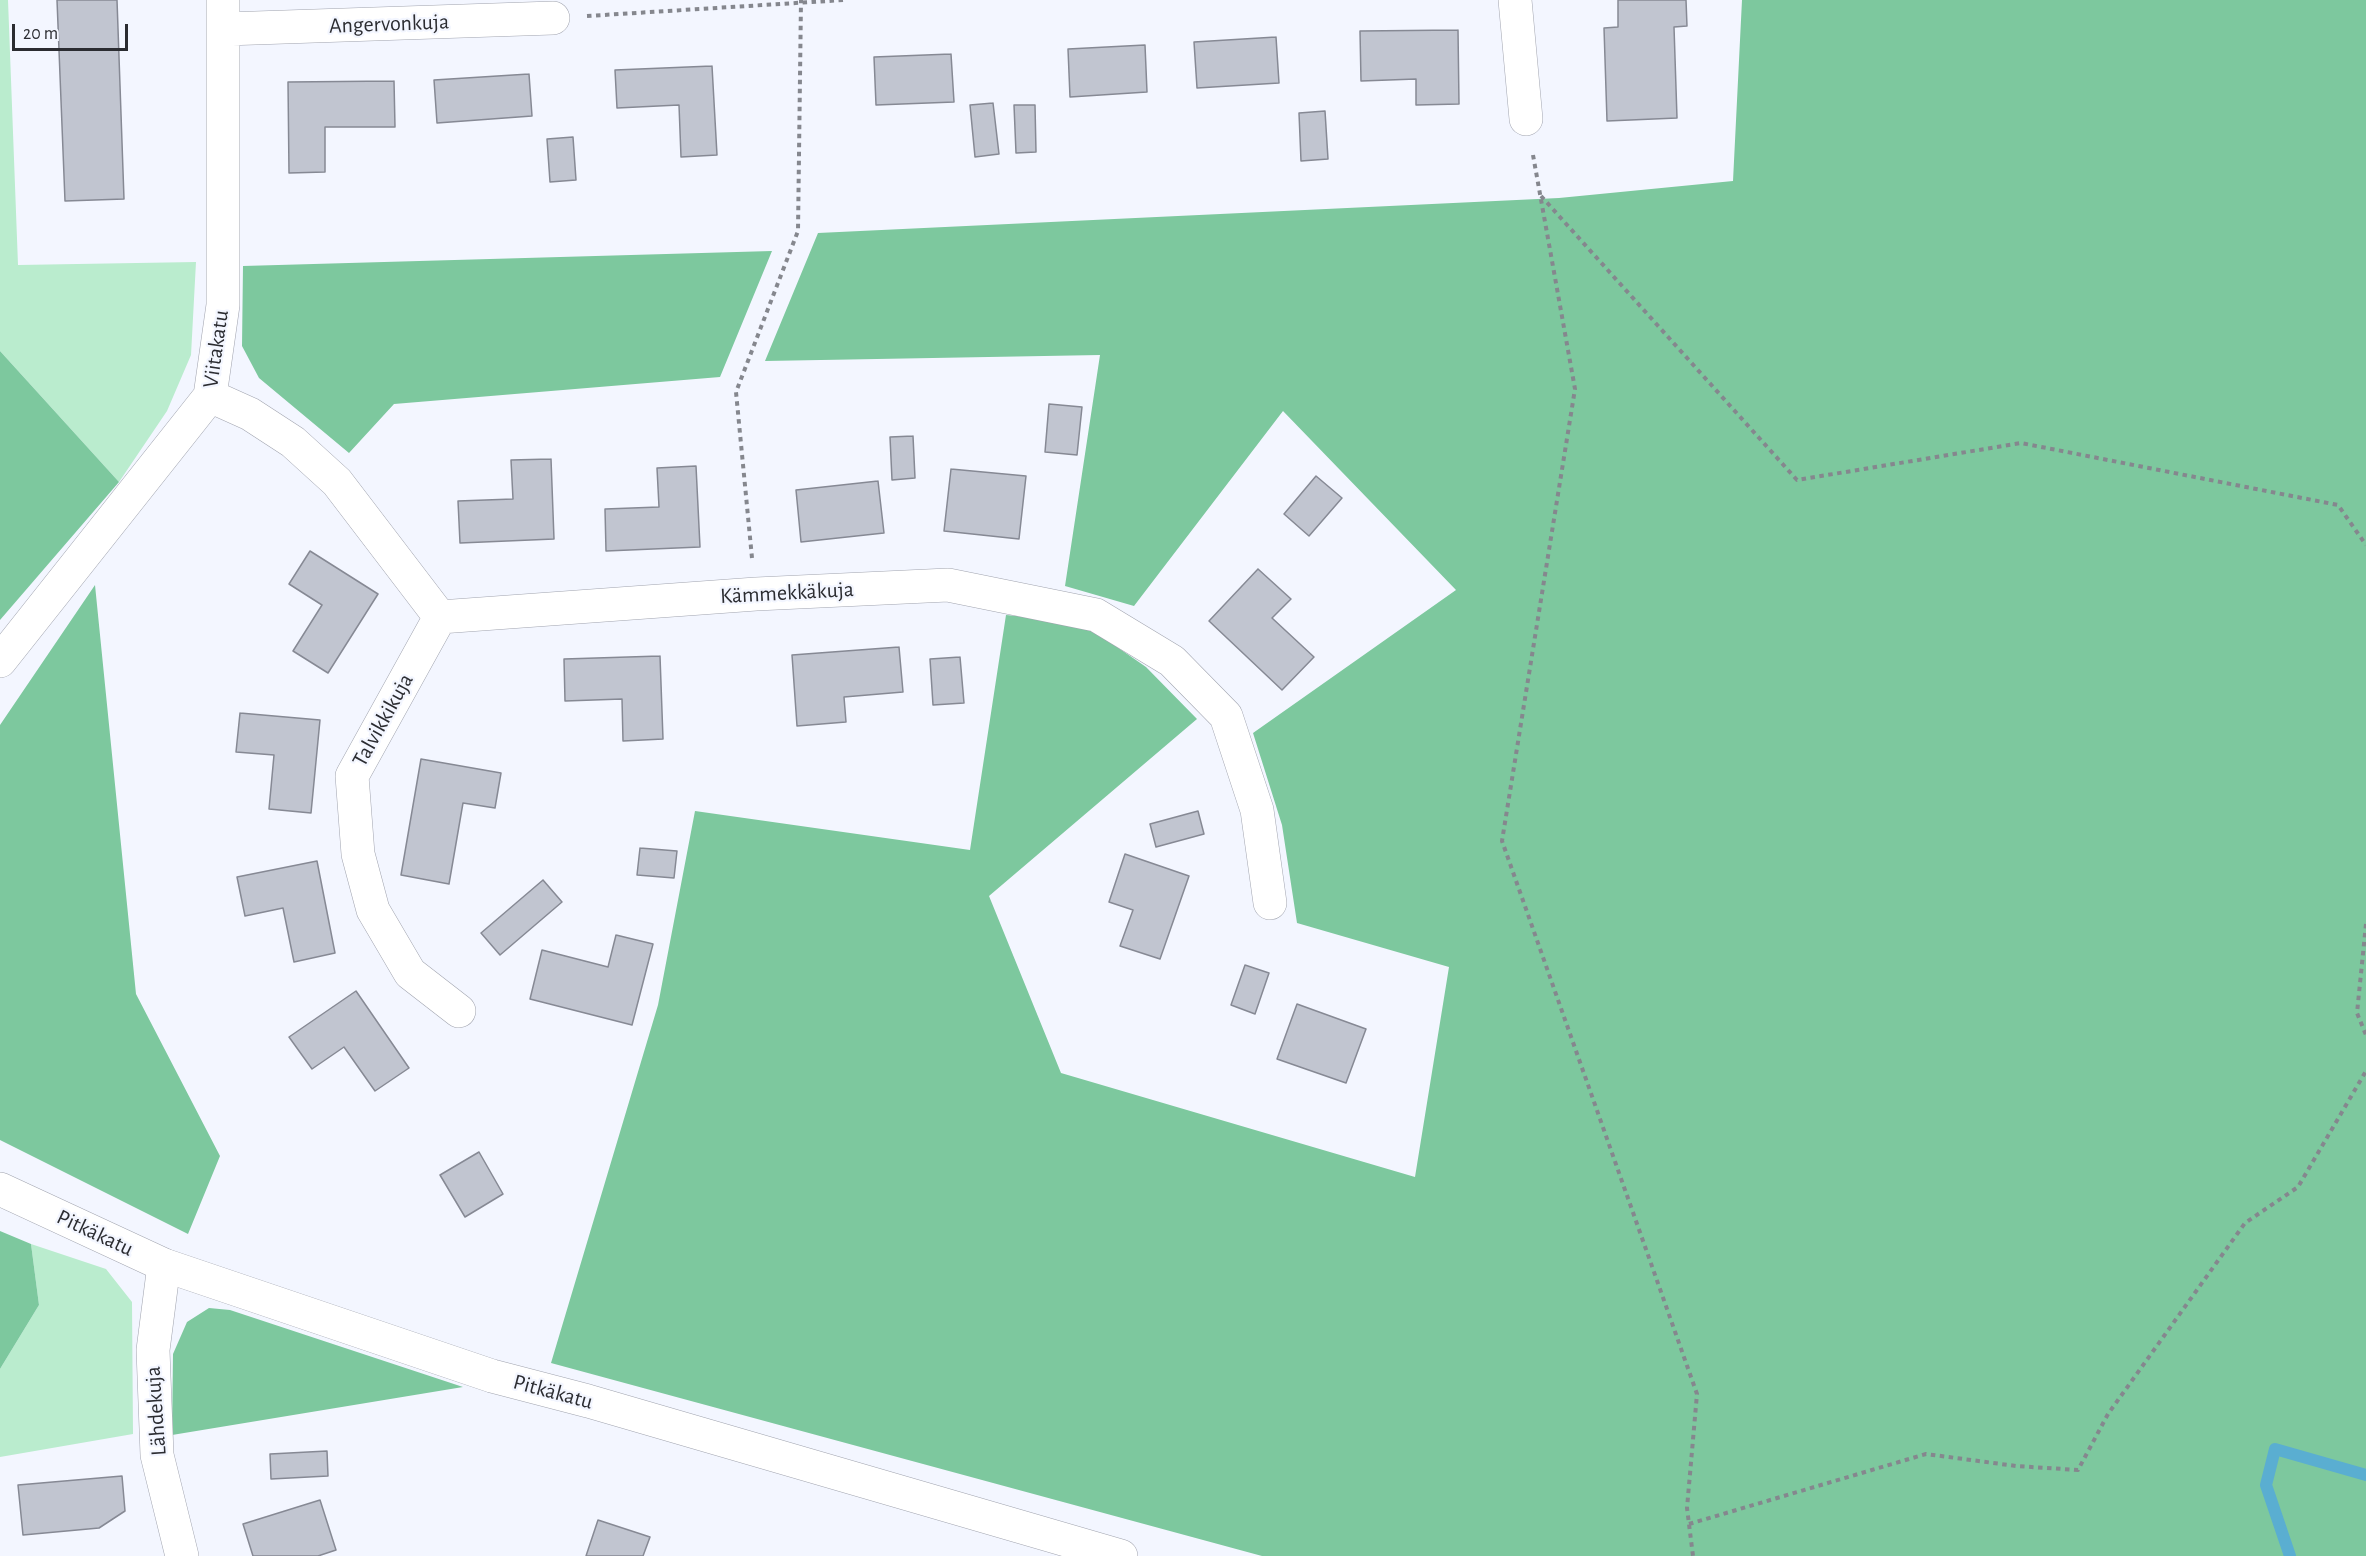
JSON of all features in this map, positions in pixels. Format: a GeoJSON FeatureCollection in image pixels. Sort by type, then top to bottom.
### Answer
{"type":"FeatureCollection","features":[{"type":"Feature","properties":{"kind":"street"},"geometry":{"type":"LineString","coordinates":[[1515,0],[1526,119]]}},
{"type":"Feature","properties":{"kind":"street","name":"Angervonkuja"},"geometry":{"type":"LineString","coordinates":[[224,15],[553,18]]}},
{"type":"Feature","properties":{"kind":"street","name":"Viitakatu"},"geometry":{"type":"LineString","coordinates":[[0,661],[210,396],[223,305],[224,15]]}},
{"type":"Feature","properties":{"kind":"street"},"geometry":{"type":"LineString","coordinates":[[210,396],[250,414],[293,442],[336,482],[440,617]]}},
{"type":"Feature","properties":{"kind":"street","name":"Kämmekkäkuja"},"geometry":{"type":"LineString","coordinates":[[440,617],[756,594],[948,585],[1096,615],[1172,662],[1226,716],[1257,810],[1270,903]]}},
{"type":"Feature","properties":{"kind":"street","name":"Talvikkikuja"},"geometry":{"type":"LineString","coordinates":[[440,617],[352,776],[358,854],[373,910],[410,973],[459,1011]]}},
{"type":"Feature","properties":{"kind":"street","name":"Pitkäkatu"},"geometry":{"type":"LineString","coordinates":[[0,1189],[164,1265],[492,1376],[588,1401],[1121,1556]]}},
{"type":"Feature","properties":{"kind":"street","name":"Lähdekuja"},"geometry":{"type":"LineString","coordinates":[[164,1265],[153,1350],[157,1455],[182,1556]]}},
{"type":"Feature","properties":{"kind":"path"},"geometry":{"type":"LineString","coordinates":[[553,18],[844,0]]}},
{"type":"Feature","properties":{"kind":"path"},"geometry":{"type":"LineString","coordinates":[[756,594],[736,392],[798,231],[801,1]]}},
{"type":"Feature","properties":{"kind":"path"},"geometry":{"type":"LineString","coordinates":[[1526,119],[1575,389],[1502,841],[1697,1394],[1687,1508],[1693,1556]]}},
{"type":"Feature","properties":{"kind":"path"},"geometry":{"type":"LineString","coordinates":[[1540,196],[1797,480],[2021,443],[2338,505],[2366,545]]}},
{"type":"Feature","properties":{"kind":"path"},"geometry":{"type":"LineString","coordinates":[[2366,924],[2357,1012],[2366,1035]]}},
{"type":"Feature","properties":{"kind":"path"},"geometry":{"type":"LineString","coordinates":[[1689,1524],[1926,1454],[2016,1466],[2078,1470],[2108,1414],[2245,1223],[2298,1187],[2366,1071]]}},
{"type":"Feature","properties":{"kind":"green space"},"geometry":{"type":"Polygon","coordinates":[[[0,0],[8,0],[18,265],[196,262],[191,355],[167,411],[119,482],[0,351],[0,0]]]}},
{"type":"Feature","properties":{"kind":"green space"},"geometry":{"type":"Polygon","coordinates":[[[1742,0],[2366,0],[2366,1556],[1262,1556],[551,1363],[658,1005],[695,811],[970,850],[1006,615],[1081,622],[1146,667],[1197,719],[989,896],[1061,1073],[1415,1177],[1449,967],[1297,923],[1282,825],[1253,733],[1456,590],[1283,411],[1134,606],[1065,586],[1100,355],[765,361],[818,233],[1559,198],[1733,181],[1742,0]]]}},
{"type":"Feature","properties":{"kind":"green space"},"geometry":{"type":"Polygon","coordinates":[[[772,251],[720,377],[394,404],[349,453],[259,378],[242,346],[243,266],[772,251]]]}},
{"type":"Feature","properties":{"kind":"green space"},"geometry":{"type":"Polygon","coordinates":[[[0,351],[119,482],[0,620],[0,351]]]}},
{"type":"Feature","properties":{"kind":"green space"},"geometry":{"type":"Polygon","coordinates":[[[95,585],[136,994],[220,1156],[188,1234],[0,1140],[0,725],[95,585]]]}},
{"type":"Feature","properties":{"kind":"green space"},"geometry":{"type":"Polygon","coordinates":[[[0,1231],[31,1244],[39,1305],[0,1369],[0,1231]]]}},
{"type":"Feature","properties":{"kind":"green space"},"geometry":{"type":"Polygon","coordinates":[[[31,1244],[106,1269],[132,1302],[133,1434],[0,1457],[0,1369],[39,1305],[31,1244]]]}},
{"type":"Feature","properties":{"kind":"green space"},"geometry":{"type":"Polygon","coordinates":[[[209,1308],[230,1310],[463,1387],[172,1435],[173,1354],[187,1322],[209,1308]]]}},
{"type":"Feature","properties":{"kind":"building"},"geometry":{"type":"Polygon","coordinates":[[[57,0],[117,0],[124,199],[65,201],[57,0]]]}},
{"type":"Feature","properties":{"kind":"building"},"geometry":{"type":"Polygon","coordinates":[[[1618,0],[1686,0],[1687,26],[1674,27],[1677,118],[1607,121],[1604,28],[1618,27],[1618,0]]]}},
{"type":"Feature","properties":{"kind":"building"},"geometry":{"type":"Polygon","coordinates":[[[1458,30],[1459,104],[1416,105],[1416,79],[1361,81],[1360,31],[1458,30]]]}},
{"type":"Feature","properties":{"kind":"building"},"geometry":{"type":"Polygon","coordinates":[[[1276,37],[1279,83],[1197,88],[1194,42],[1276,37]]]}},
{"type":"Feature","properties":{"kind":"building"},"geometry":{"type":"Polygon","coordinates":[[[1145,45],[1147,92],[1070,97],[1068,49],[1145,45]]]}},
{"type":"Feature","properties":{"kind":"building"},"geometry":{"type":"Polygon","coordinates":[[[951,54],[954,102],[876,105],[874,57],[951,54]]]}},
{"type":"Feature","properties":{"kind":"building"},"geometry":{"type":"Polygon","coordinates":[[[712,66],[717,155],[681,157],[679,105],[617,108],[615,70],[712,66]]]}},
{"type":"Feature","properties":{"kind":"building"},"geometry":{"type":"Polygon","coordinates":[[[529,74],[532,116],[437,123],[434,80],[529,74]]]}},
{"type":"Feature","properties":{"kind":"building"},"geometry":{"type":"Polygon","coordinates":[[[394,81],[395,127],[325,127],[325,172],[289,173],[288,82],[394,81]]]}},
{"type":"Feature","properties":{"kind":"building"},"geometry":{"type":"Polygon","coordinates":[[[993,103],[999,154],[975,157],[970,105],[993,103]]]}},
{"type":"Feature","properties":{"kind":"building"},"geometry":{"type":"Polygon","coordinates":[[[1014,105],[1035,105],[1036,152],[1016,153],[1014,105]]]}},
{"type":"Feature","properties":{"kind":"building"},"geometry":{"type":"Polygon","coordinates":[[[1325,111],[1328,159],[1301,161],[1299,113],[1325,111]]]}},
{"type":"Feature","properties":{"kind":"building"},"geometry":{"type":"Polygon","coordinates":[[[573,137],[576,180],[550,182],[547,139],[573,137]]]}},
{"type":"Feature","properties":{"kind":"building"},"geometry":{"type":"Polygon","coordinates":[[[1049,404],[1082,407],[1077,455],[1045,452],[1049,404]]]}},
{"type":"Feature","properties":{"kind":"building"},"geometry":{"type":"Polygon","coordinates":[[[913,436],[915,478],[892,480],[890,437],[913,436]]]}},
{"type":"Feature","properties":{"kind":"building"},"geometry":{"type":"Polygon","coordinates":[[[551,459],[554,539],[460,543],[458,501],[513,499],[511,460],[551,459]]]}},
{"type":"Feature","properties":{"kind":"building"},"geometry":{"type":"Polygon","coordinates":[[[696,466],[700,547],[606,551],[605,509],[659,507],[657,468],[696,466]]]}},
{"type":"Feature","properties":{"kind":"building"},"geometry":{"type":"Polygon","coordinates":[[[951,469],[1026,476],[1019,539],[944,531],[951,469]]]}},
{"type":"Feature","properties":{"kind":"building"},"geometry":{"type":"Polygon","coordinates":[[[1316,476],[1342,498],[1309,536],[1284,514],[1316,476]]]}},
{"type":"Feature","properties":{"kind":"building"},"geometry":{"type":"Polygon","coordinates":[[[878,481],[884,533],[801,542],[796,490],[878,481]]]}},
{"type":"Feature","properties":{"kind":"building"},"geometry":{"type":"Polygon","coordinates":[[[310,551],[378,594],[328,673],[293,651],[322,605],[289,584],[310,551]]]}},
{"type":"Feature","properties":{"kind":"building"},"geometry":{"type":"Polygon","coordinates":[[[1258,569],[1291,599],[1272,618],[1314,657],[1282,690],[1209,621],[1258,569]]]}},
{"type":"Feature","properties":{"kind":"building"},"geometry":{"type":"Polygon","coordinates":[[[899,647],[903,692],[844,697],[846,722],[797,726],[792,655],[899,647]]]}},
{"type":"Feature","properties":{"kind":"building"},"geometry":{"type":"Polygon","coordinates":[[[660,656],[663,739],[623,741],[622,699],[565,701],[564,659],[660,656]]]}},
{"type":"Feature","properties":{"kind":"building"},"geometry":{"type":"Polygon","coordinates":[[[960,657],[964,703],[933,705],[930,659],[960,657]]]}},
{"type":"Feature","properties":{"kind":"building"},"geometry":{"type":"Polygon","coordinates":[[[240,713],[320,720],[311,813],[269,809],[274,755],[236,752],[240,713]]]}},
{"type":"Feature","properties":{"kind":"building"},"geometry":{"type":"Polygon","coordinates":[[[421,759],[501,773],[495,808],[463,803],[449,884],[401,875],[421,759]]]}},
{"type":"Feature","properties":{"kind":"building"},"geometry":{"type":"Polygon","coordinates":[[[1198,811],[1204,834],[1156,847],[1150,824],[1198,811]]]}},
{"type":"Feature","properties":{"kind":"building"},"geometry":{"type":"Polygon","coordinates":[[[640,848],[677,851],[674,878],[637,875],[640,848]]]}},
{"type":"Feature","properties":{"kind":"building"},"geometry":{"type":"Polygon","coordinates":[[[1125,854],[1189,876],[1160,959],[1120,946],[1133,910],[1109,902],[1125,854]]]}},
{"type":"Feature","properties":{"kind":"building"},"geometry":{"type":"Polygon","coordinates":[[[317,861],[335,953],[294,962],[283,908],[245,916],[237,877],[317,861]]]}},
{"type":"Feature","properties":{"kind":"building"},"geometry":{"type":"Polygon","coordinates":[[[543,880],[562,902],[500,955],[481,933],[543,880]]]}},
{"type":"Feature","properties":{"kind":"building"},"geometry":{"type":"Polygon","coordinates":[[[616,935],[653,944],[632,1025],[530,999],[542,950],[608,967],[616,935]]]}},
{"type":"Feature","properties":{"kind":"building"},"geometry":{"type":"Polygon","coordinates":[[[1245,965],[1269,973],[1255,1014],[1231,1005],[1245,965]]]}},
{"type":"Feature","properties":{"kind":"building"},"geometry":{"type":"Polygon","coordinates":[[[356,991],[409,1068],[375,1091],[344,1047],[312,1069],[289,1037],[356,991]]]}},
{"type":"Feature","properties":{"kind":"building"},"geometry":{"type":"Polygon","coordinates":[[[1297,1004],[1366,1029],[1346,1083],[1277,1059],[1297,1004]]]}},
{"type":"Feature","properties":{"kind":"building"},"geometry":{"type":"Polygon","coordinates":[[[479,1152],[503,1194],[465,1217],[440,1175],[479,1152]]]}},
{"type":"Feature","properties":{"kind":"building"},"geometry":{"type":"Polygon","coordinates":[[[327,1451],[328,1476],[271,1479],[270,1454],[327,1451]]]}},
{"type":"Feature","properties":{"kind":"building"},"geometry":{"type":"Polygon","coordinates":[[[122,1476],[125,1511],[99,1528],[23,1535],[18,1485],[122,1476]]]}},
{"type":"Feature","properties":{"kind":"building"},"geometry":{"type":"Polygon","coordinates":[[[320,1500],[336,1550],[318,1556],[253,1556],[243,1524],[320,1500]]]}},
{"type":"Feature","properties":{"kind":"building"},"geometry":{"type":"Polygon","coordinates":[[[598,1520],[650,1537],[643,1556],[586,1556],[598,1520]]]}},
{"type":"Feature","properties":{"kind":"waterway"},"geometry":{"type":"LineString","coordinates":[[2290,1556],[2266,1485],[2275,1449],[2366,1475]]}}]}
